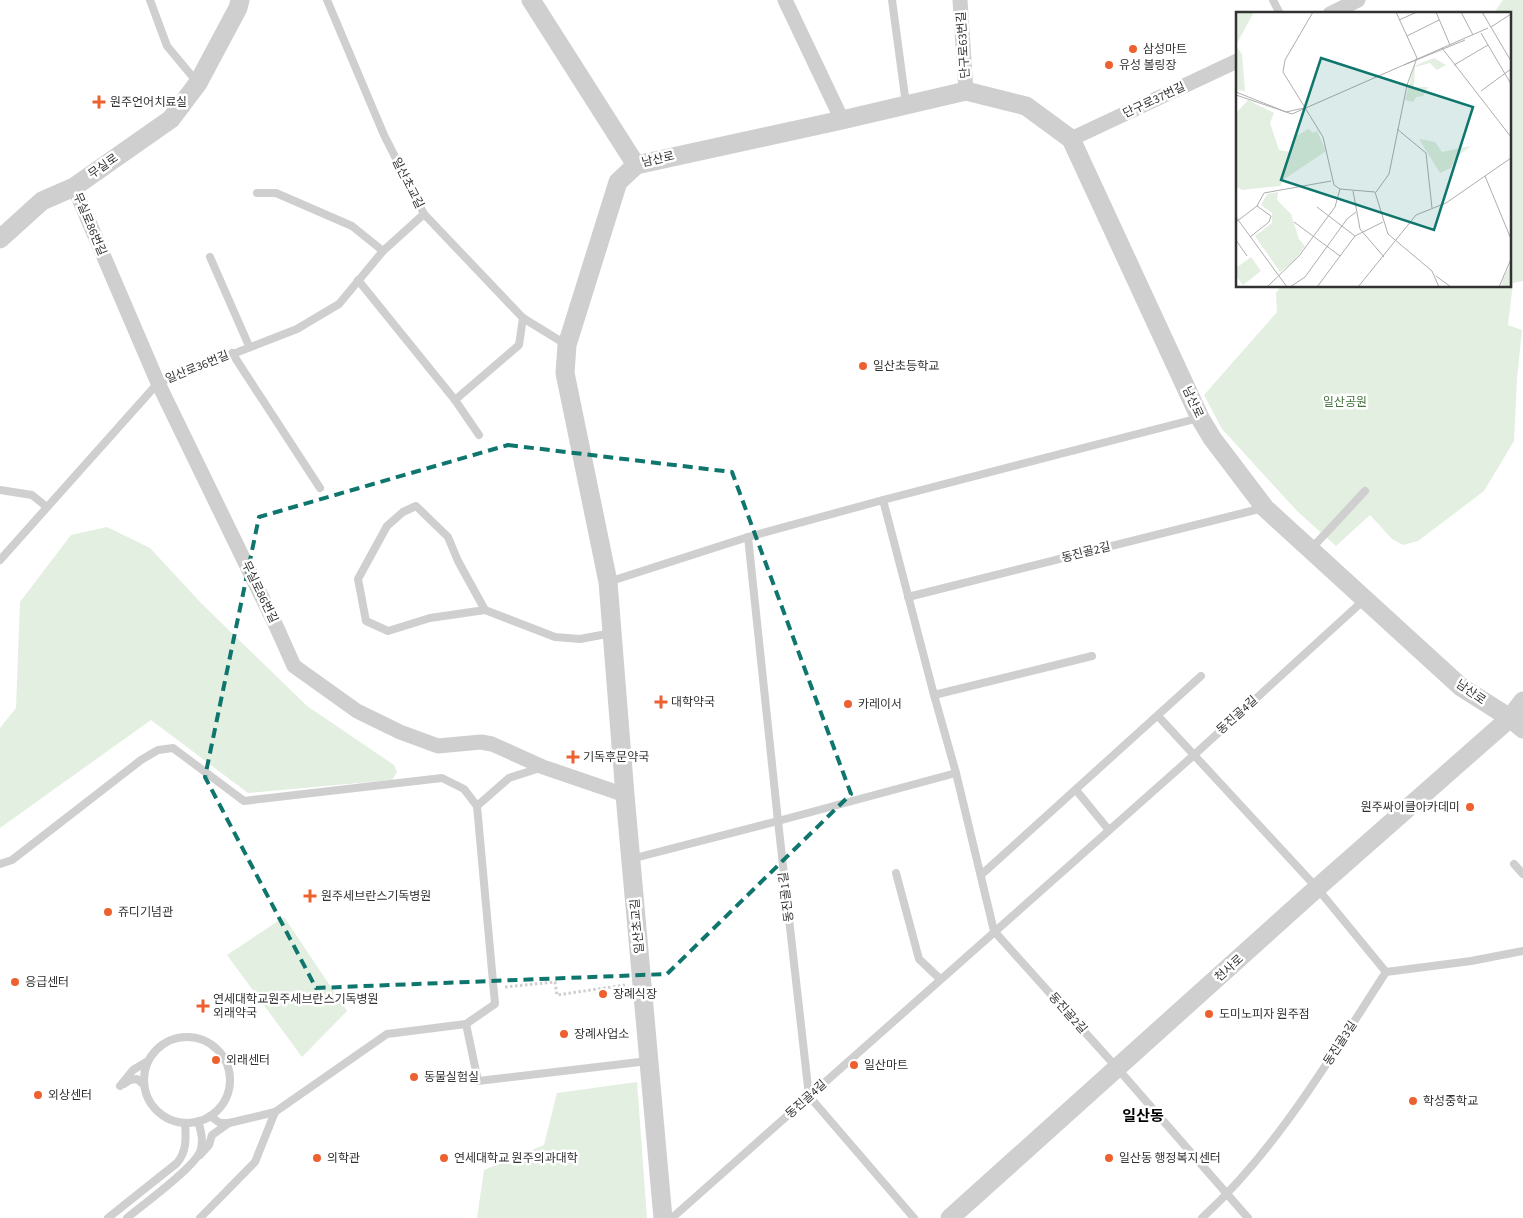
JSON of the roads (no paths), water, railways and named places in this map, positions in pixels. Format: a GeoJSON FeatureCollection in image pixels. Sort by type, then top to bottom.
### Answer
{"type":"FeatureCollection","features":[{"type":"Feature","properties":{"kind":"street","name":"무실로"},"geometry":{"type":"LineString","coordinates":[[0,239],[42,201],[74,187],[171,119],[198,83],[234,16],[240,0]]}},
{"type":"Feature","properties":{"kind":"street","name":"남산로"},"geometry":{"type":"LineString","coordinates":[[531,0],[636,165],[966,91],[1026,106],[1071,140],[1200,418],[1212,438],[1265,508],[1461,687],[1519,721]]}},
{"type":"Feature","properties":{"kind":"street"},"geometry":{"type":"LineString","coordinates":[[785,0],[842,120]]}},
{"type":"Feature","properties":{"kind":"street","name":"단구로63번길"},"geometry":{"type":"LineString","coordinates":[[960,0],[966,91]]}},
{"type":"Feature","properties":{"kind":"street"},"geometry":{"type":"LineString","coordinates":[[1334,12],[1358,0]]}},
{"type":"Feature","properties":{"kind":"street","name":"단구로37번길"},"geometry":{"type":"LineString","coordinates":[[1071,140],[1236,61]]}},
{"type":"Feature","properties":{"kind":"street","name":"일산초교길"},"geometry":{"type":"LineString","coordinates":[[636,165],[618,182],[567,345],[565,373],[608,582],[663,1218]]}},
{"type":"Feature","properties":{"kind":"street","name":"무실로86번길"},"geometry":{"type":"LineString","coordinates":[[74,187],[158,383],[294,666],[357,711],[400,732],[438,746],[481,742],[492,744],[543,767],[625,795]]}},
{"type":"Feature","properties":{"kind":"street","name":"천사로"},"geometry":{"type":"LineString","coordinates":[[950,1218],[1118,1069],[1317,888],[1519,721],[1523,701]]}},
{"type":"Feature","properties":{"kind":"lane"},"geometry":{"type":"LineString","coordinates":[[150,0],[167,46],[198,83]]}},
{"type":"Feature","properties":{"kind":"lane","name":"일산초교길"},"geometry":{"type":"LineString","coordinates":[[327,0],[384,135],[424,214],[523,318],[567,345]]}},
{"type":"Feature","properties":{"kind":"lane"},"geometry":{"type":"LineString","coordinates":[[892,0],[906,104]]}},
{"type":"Feature","properties":{"kind":"lane"},"geometry":{"type":"LineString","coordinates":[[1273,0],[1279,12]]}},
{"type":"Feature","properties":{"kind":"lane"},"geometry":{"type":"LineString","coordinates":[[257,193],[276,193],[352,226],[383,251]]}},
{"type":"Feature","properties":{"kind":"lane","name":"일산로36번길"},"geometry":{"type":"LineString","coordinates":[[0,560],[158,383],[297,329],[339,304],[383,251],[424,214]]}},
{"type":"Feature","properties":{"kind":"lane"},"geometry":{"type":"LineString","coordinates":[[210,257],[250,346]]}},
{"type":"Feature","properties":{"kind":"lane"},"geometry":{"type":"LineString","coordinates":[[358,280],[455,400],[479,435]]}},
{"type":"Feature","properties":{"kind":"lane"},"geometry":{"type":"LineString","coordinates":[[455,400],[518,346],[523,318]]}},
{"type":"Feature","properties":{"kind":"lane"},"geometry":{"type":"LineString","coordinates":[[232,353],[320,488]]}},
{"type":"Feature","properties":{"kind":"lane"},"geometry":{"type":"LineString","coordinates":[[608,582],[748,537],[1200,418]]}},
{"type":"Feature","properties":{"kind":"lane"},"geometry":{"type":"LineString","coordinates":[[0,490],[32,495],[47,507]]}},
{"type":"Feature","properties":{"kind":"lane"},"geometry":{"type":"LineString","coordinates":[[1311,549],[1365,491]]}},
{"type":"Feature","properties":{"kind":"lane","name":"동진골2길"},"geometry":{"type":"LineString","coordinates":[[883,500],[956,773],[994,931],[1248,1218]]}},
{"type":"Feature","properties":{"kind":"lane"},"geometry":{"type":"LineString","coordinates":[[486,610],[458,561],[448,537],[416,506],[403,512],[388,526],[358,579],[366,621],[388,631],[430,618],[486,610],[555,638],[580,638],[612,633]]}},
{"type":"Feature","properties":{"kind":"lane","name":"동진골2길"},"geometry":{"type":"LineString","coordinates":[[908,597],[1265,508]]}},
{"type":"Feature","properties":{"kind":"lane","name":"동진골1길"},"geometry":{"type":"LineString","coordinates":[[748,537],[809,1096]]}},
{"type":"Feature","properties":{"kind":"lane","name":"동진골4길"},"geometry":{"type":"LineString","coordinates":[[672,1218],[1194,754],[1364,600]]}},
{"type":"Feature","properties":{"kind":"lane"},"geometry":{"type":"LineString","coordinates":[[934,696],[1092,656]]}},
{"type":"Feature","properties":{"kind":"lane"},"geometry":{"type":"LineString","coordinates":[[981,875],[1201,676]]}},
{"type":"Feature","properties":{"kind":"lane"},"geometry":{"type":"LineString","coordinates":[[1158,716],[1317,888],[1386,972],[1471,961],[1523,951]]}},
{"type":"Feature","properties":{"kind":"lane"},"geometry":{"type":"LineString","coordinates":[[0,864],[12,860],[141,760],[158,750],[173,748],[244,801],[442,778],[464,789],[477,806],[496,1004],[466,1024],[387,1034],[274,1112],[229,1122],[220,1122],[210,1116]]}},
{"type":"Feature","properties":{"kind":"lane"},"geometry":{"type":"LineString","coordinates":[[477,806],[509,778],[543,767]]}},
{"type":"Feature","properties":{"kind":"lane"},"geometry":{"type":"LineString","coordinates":[[631,858],[956,773]]}},
{"type":"Feature","properties":{"kind":"lane"},"geometry":{"type":"LineString","coordinates":[[1076,790],[1108,829]]}},
{"type":"Feature","properties":{"kind":"lane"},"geometry":{"type":"LineString","coordinates":[[1514,864],[1523,874]]}},
{"type":"Feature","properties":{"kind":"lane"},"geometry":{"type":"LineString","coordinates":[[896,873],[919,959],[940,979]]}},
{"type":"Feature","properties":{"kind":"lane","name":"동진골3길"},"geometry":{"type":"LineString","coordinates":[[1202,1218],[1227,1195],[1283,1129],[1386,972]]}},
{"type":"Feature","properties":{"kind":"lane"},"geometry":{"type":"LineString","coordinates":[[466,1024],[478,1081],[650,1060]]}},
{"type":"Feature","properties":{"kind":"lane"},"geometry":{"type":"LineString","coordinates":[[180,1037],[195,1037],[209,1042],[220,1051],[227,1064],[230,1078],[228,1093],[221,1106],[210,1116],[198,1121],[185,1123],[172,1120],[160,1114],[151,1104],[145,1092],[145,1070],[148,1061],[154,1051],[166,1042],[180,1037]]}},
{"type":"Feature","properties":{"kind":"lane"},"geometry":{"type":"LineString","coordinates":[[144,1085],[137,1079],[130,1080],[120,1086],[133,1070],[148,1061]]}},
{"type":"Feature","properties":{"kind":"lane"},"geometry":{"type":"LineString","coordinates":[[809,1096],[914,1218]]}},
{"type":"Feature","properties":{"kind":"lane"},"geometry":{"type":"LineString","coordinates":[[200,1218],[255,1162],[274,1112]]}},
{"type":"Feature","properties":{"kind":"lane"},"geometry":{"type":"LineString","coordinates":[[192,1164],[200,1152],[202,1140],[198,1121]]}},
{"type":"Feature","properties":{"kind":"lane"},"geometry":{"type":"LineString","coordinates":[[127,1218],[192,1164],[209,1145],[212,1135],[229,1122]]}},
{"type":"Feature","properties":{"kind":"lane"},"geometry":{"type":"LineString","coordinates":[[108,1218],[177,1163],[184,1155],[185,1123]]}},
{"type":"Feature","properties":{"kind":"place","name":"삼성마트"},"geometry":{"type":"Point","coordinates":[1133,49]}},
{"type":"Feature","properties":{"kind":"place","name":"유성 볼링장"},"geometry":{"type":"Point","coordinates":[1109,65]}},
{"type":"Feature","properties":{"kind":"place","name":"원주언어치료실"},"geometry":{"type":"Point","coordinates":[99,102]}},
{"type":"Feature","properties":{"kind":"place","name":"일산초등학교"},"geometry":{"type":"Point","coordinates":[863,366]}},
{"type":"Feature","properties":{"kind":"place","name":"대학약국"},"geometry":{"type":"Point","coordinates":[661,702]}},
{"type":"Feature","properties":{"kind":"place","name":"카레이서"},"geometry":{"type":"Point","coordinates":[848,704]}},
{"type":"Feature","properties":{"kind":"place","name":"기독후문약국"},"geometry":{"type":"Point","coordinates":[573,757]}},
{"type":"Feature","properties":{"kind":"place","name":"원주싸이클아카데미"},"geometry":{"type":"Point","coordinates":[1470,807]}},
{"type":"Feature","properties":{"kind":"place","name":"원주세브란스기독병원"},"geometry":{"type":"Point","coordinates":[310,896]}},
{"type":"Feature","properties":{"kind":"place","name":"쥬디기념관"},"geometry":{"type":"Point","coordinates":[108,912]}},
{"type":"Feature","properties":{"kind":"place","name":"응급센터"},"geometry":{"type":"Point","coordinates":[15,982]}},
{"type":"Feature","properties":{"kind":"place","name":"장례식장"},"geometry":{"type":"Point","coordinates":[603,994]}},
{"type":"Feature","properties":{"kind":"place","name":"연세대학교원주세브란스기독병원 외래약국"},"geometry":{"type":"Point","coordinates":[203,1006]}},
{"type":"Feature","properties":{"kind":"place","name":"도미노피자 원주점"},"geometry":{"type":"Point","coordinates":[1209,1014]}},
{"type":"Feature","properties":{"kind":"place","name":"장례사업소"},"geometry":{"type":"Point","coordinates":[564,1034]}},
{"type":"Feature","properties":{"kind":"place","name":"외래센터"},"geometry":{"type":"Point","coordinates":[216,1060]}},
{"type":"Feature","properties":{"kind":"place","name":"일산마트"},"geometry":{"type":"Point","coordinates":[854,1065]}},
{"type":"Feature","properties":{"kind":"place","name":"동물실험실"},"geometry":{"type":"Point","coordinates":[414,1077]}},
{"type":"Feature","properties":{"kind":"place","name":"외상센터"},"geometry":{"type":"Point","coordinates":[38,1095]}},
{"type":"Feature","properties":{"kind":"place","name":"학성중학교"},"geometry":{"type":"Point","coordinates":[1413,1101]}},
{"type":"Feature","properties":{"kind":"place","name":"의학관"},"geometry":{"type":"Point","coordinates":[317,1158]}},
{"type":"Feature","properties":{"kind":"place","name":"연세대학교 원주의과대학"},"geometry":{"type":"Point","coordinates":[444,1158]}},
{"type":"Feature","properties":{"kind":"place","name":"일산동 행정복지센터"},"geometry":{"type":"Point","coordinates":[1109,1158]}},
{"type":"Feature","properties":{"kind":"district","name":"일산동"},"geometry":{"type":"Point","coordinates":[1143,1116]}},
{"type":"Feature","properties":{"kind":"park label","name":"일산공원"},"geometry":{"type":"Point","coordinates":[1345,402]}}]}
